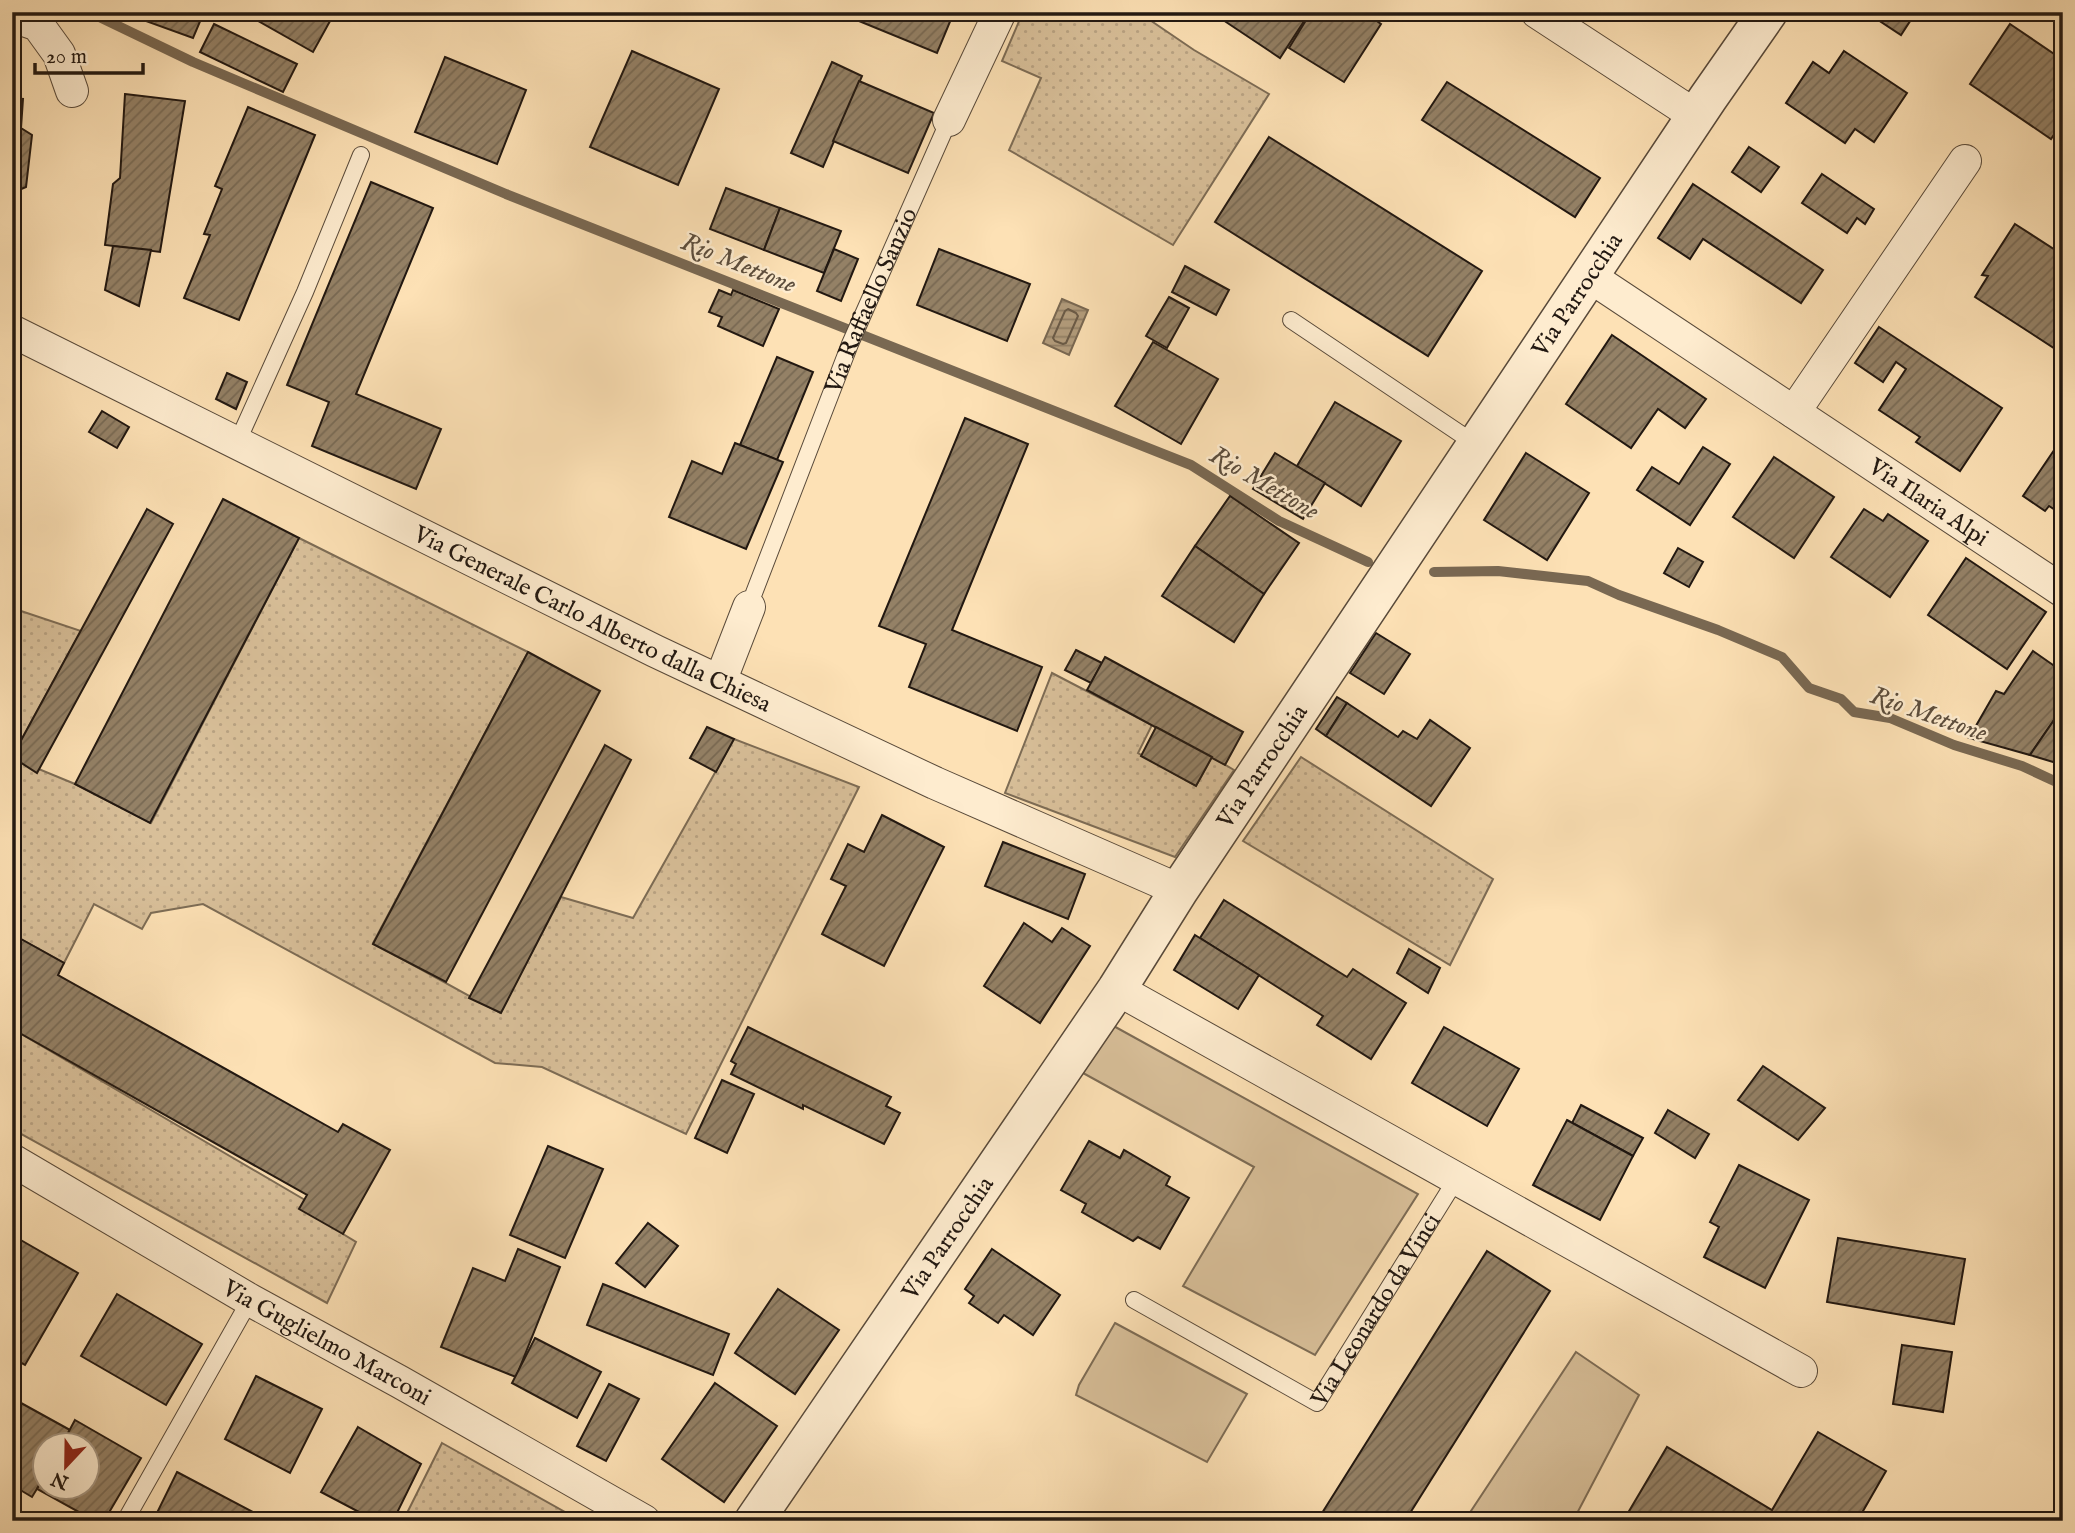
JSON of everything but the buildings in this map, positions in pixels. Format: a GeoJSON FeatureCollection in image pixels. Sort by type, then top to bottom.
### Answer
{"type":"FeatureCollection","features":[{"type":"Feature","properties":{"kind":"street","name":"Via Raffaello Sanzio"},"geometry":{"type":"LineString","coordinates":[[949,120],[1000,12]]}},
{"type":"Feature","properties":{"kind":"street"},"geometry":{"type":"LineString","coordinates":[[1537,12],[1696,116]]}},
{"type":"Feature","properties":{"kind":"street","name":"Via Parrocchia"},"geometry":{"type":"LineString","coordinates":[[754,1521],[1116,989],[1589,276],[1768,12]]}},
{"type":"Feature","properties":{"kind":"street"},"geometry":{"type":"LineString","coordinates":[[12,16],[38,25],[59,54],[72,92]]}},
{"type":"Feature","properties":{"kind":"street"},"geometry":{"type":"LineString","coordinates":[[1794,412],[1965,161]]}},
{"type":"Feature","properties":{"kind":"street","name":"Via Ilaria Alpi"},"geometry":{"type":"LineString","coordinates":[[1589,276],[2063,591]]}},
{"type":"Feature","properties":{"kind":"street","name":"Via Generale Carlo Alberto dalla Chiesa"},"geometry":{"type":"LineString","coordinates":[[12,331],[727,684],[935,783],[1180,890]]}},
{"type":"Feature","properties":{"kind":"street","name":"Via Raffaello Sanzio"},"geometry":{"type":"LineString","coordinates":[[727,684],[723,674],[752,600]]}},
{"type":"Feature","properties":{"kind":"street","name":"Via Leonardo da Vinci"},"geometry":{"type":"LineString","coordinates":[[1116,989],[1801,1371]]}},
{"type":"Feature","properties":{"kind":"street","name":"Via Guglielmo Marconi"},"geometry":{"type":"LineString","coordinates":[[12,1160],[250,1300],[644,1521]]}},
{"type":"Feature","properties":{"kind":"lane","name":"Via Raffaello Sanzio"},"geometry":{"type":"LineString","coordinates":[[752,600],[850,344],[949,120]]}},
{"type":"Feature","properties":{"kind":"lane"},"geometry":{"type":"LineString","coordinates":[[237,443],[305,292],[360,155]]}},
{"type":"Feature","properties":{"kind":"lane"},"geometry":{"type":"LineString","coordinates":[[1291,320],[1477,444]]}},
{"type":"Feature","properties":{"kind":"lane","name":"Via Leonardo da Vinci"},"geometry":{"type":"LineString","coordinates":[[1134,1300],[1318,1403],[1457,1178]]}},
{"type":"Feature","properties":{"kind":"lane"},"geometry":{"type":"LineString","coordinates":[[125,1521],[250,1300]]}},
{"type":"Feature","properties":{"kind":"shaded area"},"geometry":{"type":"Polygon","coordinates":[[[1023,12],[1138,12],[1194,50],[1269,94],[1173,245],[1009,150],[1041,78],[1002,61],[1023,12]]]}},
{"type":"Feature","properties":{"kind":"shaded area"},"geometry":{"type":"Polygon","coordinates":[[[299,538],[528,652],[373,943],[500,1013],[561,897],[633,918],[734,739],[859,787],[686,1134],[542,1067],[495,1063],[203,904],[151,913],[142,929],[94,904],[64,963],[12,934],[12,758],[75,784],[151,823],[299,538]]]}},
{"type":"Feature","properties":{"kind":"shaded area"},"geometry":{"type":"Polygon","coordinates":[[[12,608],[81,631],[12,757],[12,608]]]}},
{"type":"Feature","properties":{"kind":"shaded area"},"geometry":{"type":"Polygon","coordinates":[[[1052,673],[1152,725],[1138,753],[1196,786],[1212,757],[1234,770],[1175,857],[1005,793],[1052,673]]]}},
{"type":"Feature","properties":{"kind":"shaded area"},"geometry":{"type":"Polygon","coordinates":[[[1301,757],[1493,879],[1450,965],[1243,841],[1301,757]]]}},
{"type":"Feature","properties":{"kind":"shaded area"},"geometry":{"type":"Polygon","coordinates":[[[1110,1024],[1418,1194],[1315,1355],[1183,1286],[1254,1167],[1083,1073],[1110,1024]]]}},
{"type":"Feature","properties":{"kind":"shaded area"},"geometry":{"type":"Polygon","coordinates":[[[16,1031],[305,1200],[356,1242],[327,1303],[12,1129],[12,1037],[16,1031]]]}},
{"type":"Feature","properties":{"kind":"shaded area"},"geometry":{"type":"Polygon","coordinates":[[[1115,1323],[1247,1394],[1207,1462],[1076,1395],[1079,1385],[1115,1323]]]}},
{"type":"Feature","properties":{"kind":"shaded area"},"geometry":{"type":"Polygon","coordinates":[[[1576,1352],[1639,1395],[1573,1521],[1479,1521],[1469,1514],[1576,1352]]]}},
{"type":"Feature","properties":{"kind":"shaded area"},"geometry":{"type":"Polygon","coordinates":[[[442,1443],[581,1521],[403,1521],[442,1443]]]}},
{"type":"Feature","properties":{"kind":"water"},"geometry":{"type":"Polygon","coordinates":[[[1062,299],[1088,310],[1069,355],[1043,343],[1062,299]]]}},
{"type":"Feature","properties":{"kind":"waterway","name":"Rio Mettone"},"geometry":{"type":"LineString","coordinates":[[89,12],[193,62],[506,194],[1191,465],[1279,521],[1368,562]]}},
{"type":"Feature","properties":{"kind":"waterway","name":"Rio Mettone"},"geometry":{"type":"LineString","coordinates":[[1434,572],[1498,571],[1588,581],[1782,657],[1809,688],[1841,699],[1854,712],[1890,718],[1954,745],[2022,766],[2063,785]]}}]}
